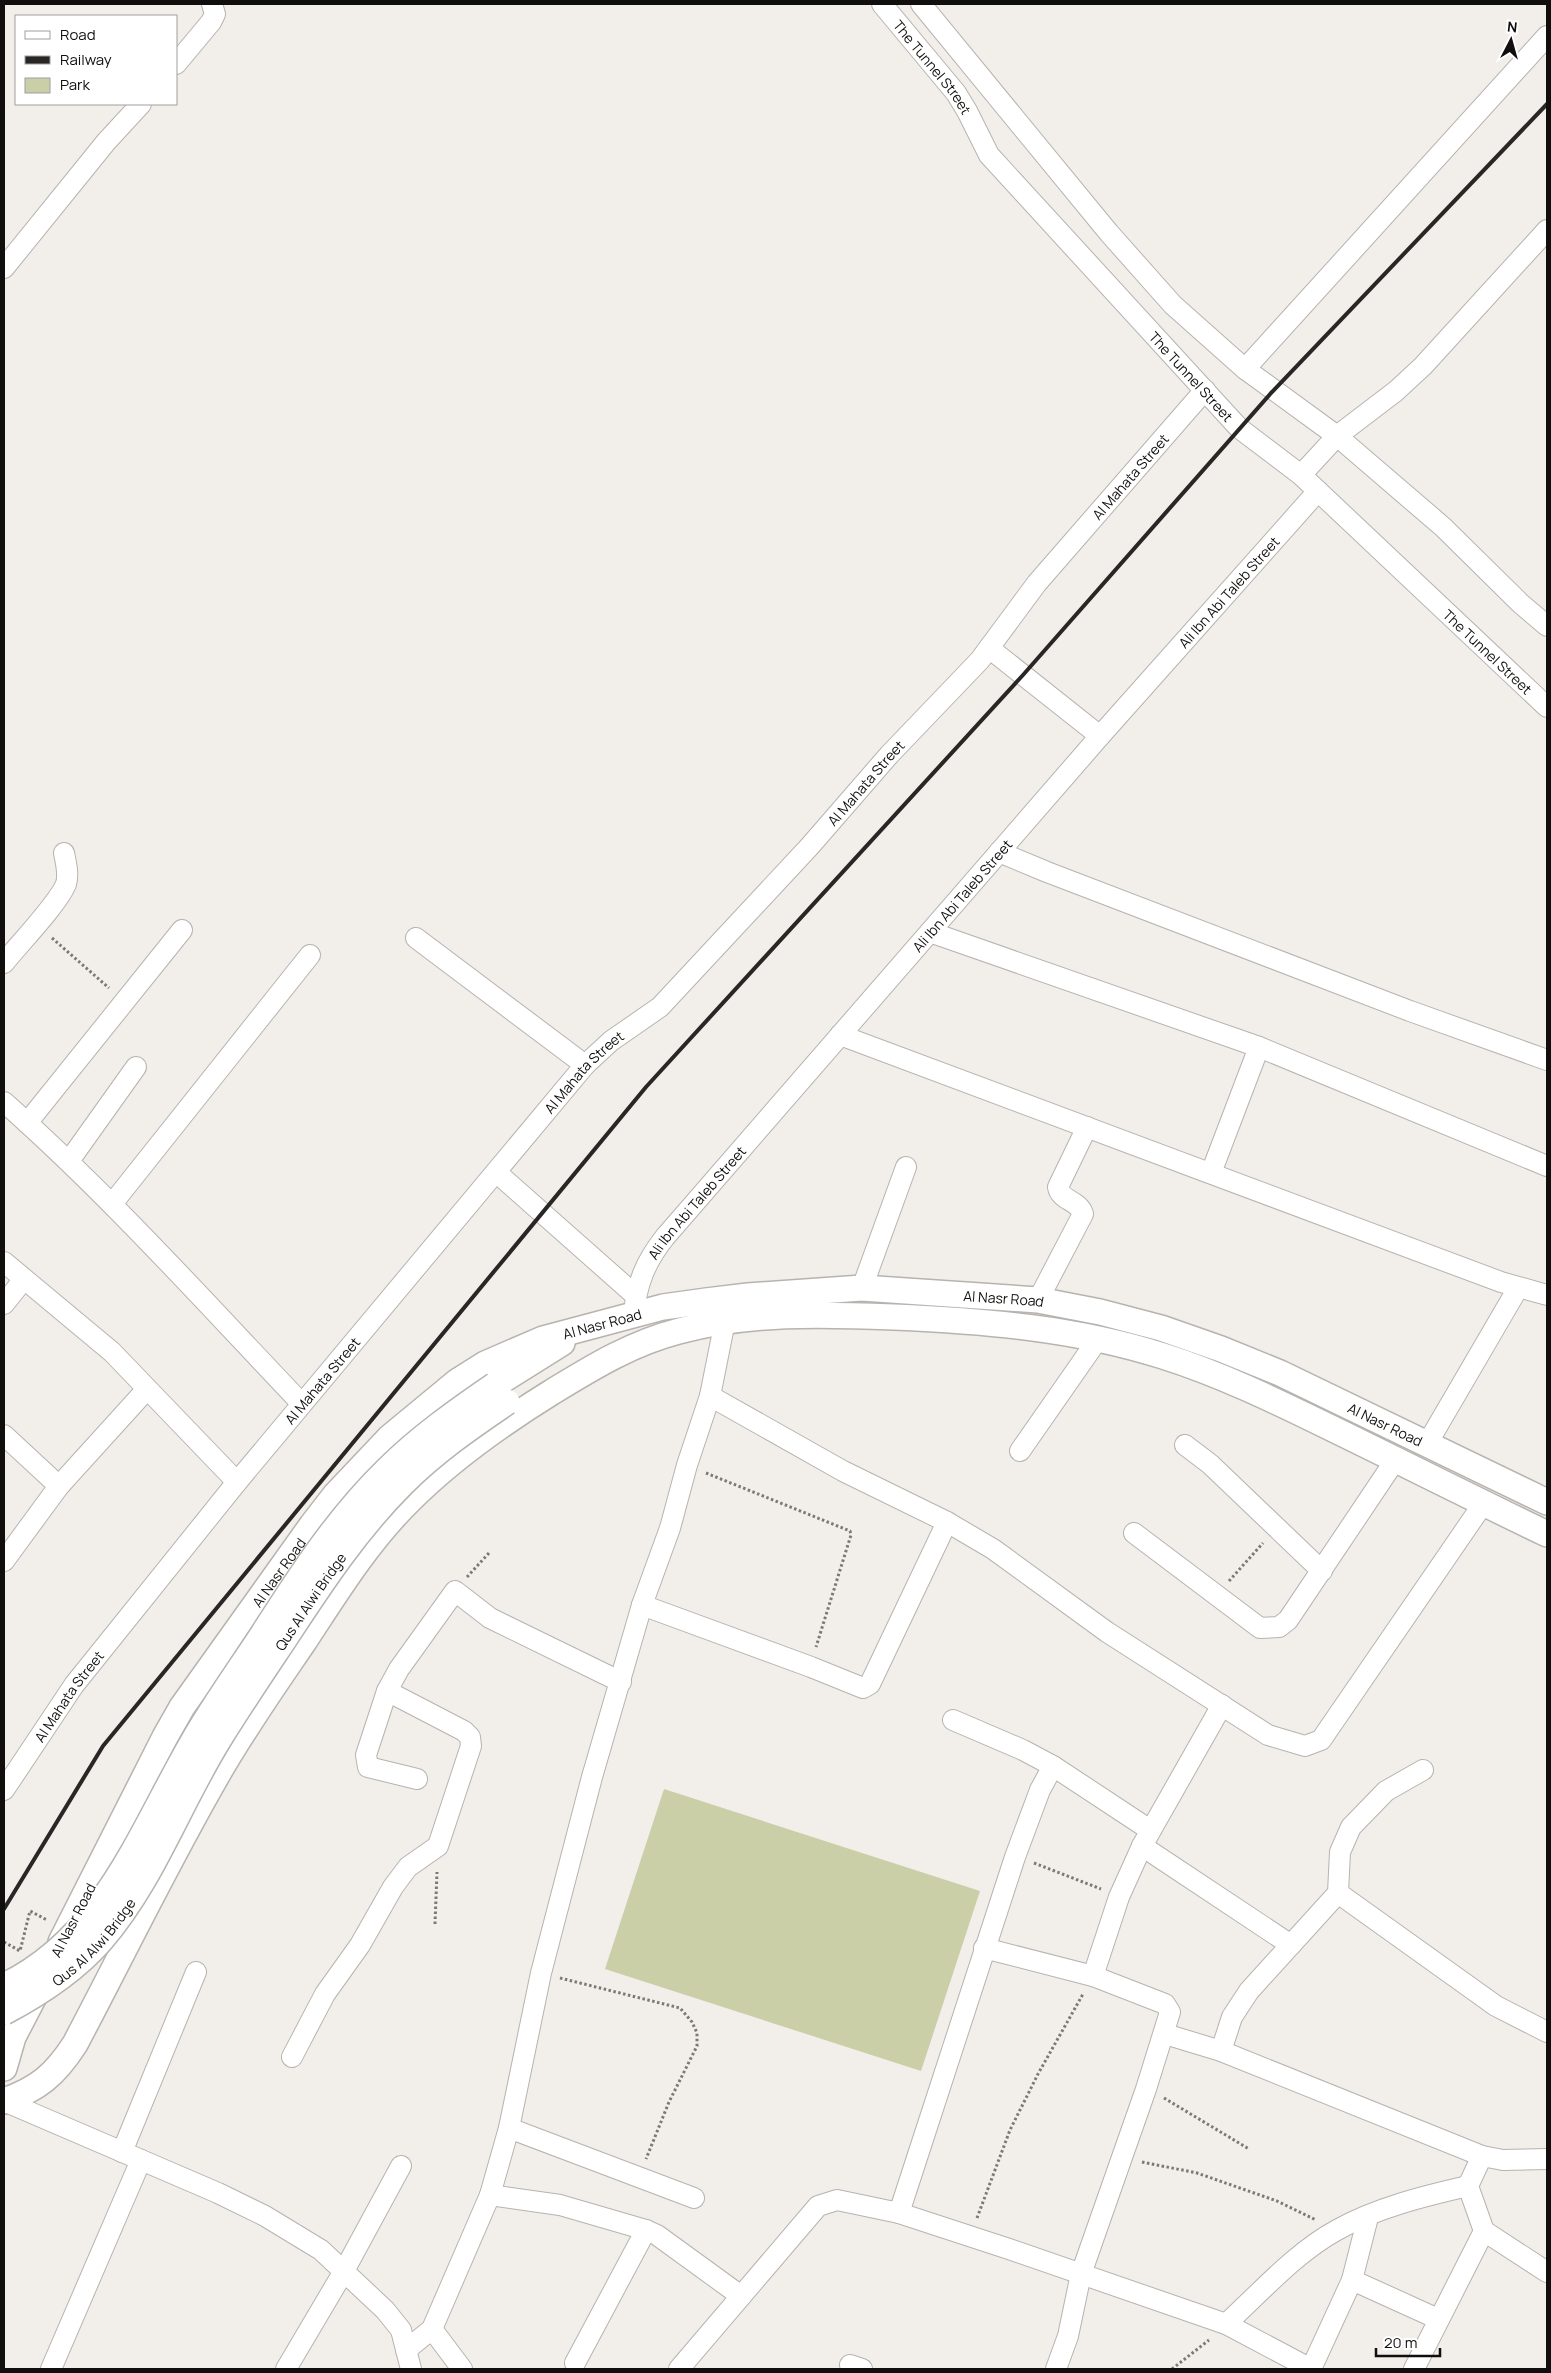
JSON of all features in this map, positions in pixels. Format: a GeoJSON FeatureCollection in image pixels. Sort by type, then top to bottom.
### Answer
{"type":"FeatureCollection","features":[{"type":"Feature","properties":{"kind":"street"},"geometry":{"type":"LineString","coordinates":[[178,62],[211,22],[215,14],[212,4]]}},
{"type":"Feature","properties":{"kind":"street","name":"The Tunnel Street"},"geometry":{"type":"LineString","coordinates":[[882,4],[956,93],[989,155],[1239,428],[1318,491],[1547,706]]}},
{"type":"Feature","properties":{"kind":"street"},"geometry":{"type":"LineString","coordinates":[[931,7],[1140,270],[1208,338],[1245,369],[1337,436],[1443,527],[1520,604],[1547,626]]}},
{"type":"Feature","properties":{"kind":"street"},"geometry":{"type":"LineString","coordinates":[[1245,369],[1547,36]]}},
{"type":"Feature","properties":{"kind":"street"},"geometry":{"type":"LineString","coordinates":[[4,268],[106,142],[140,105]]}},
{"type":"Feature","properties":{"kind":"street"},"geometry":{"type":"LineString","coordinates":[[1301,476],[1337,436],[1396,391],[1423,366],[1547,230]]}},
{"type":"Feature","properties":{"kind":"street","name":"Al Mahata Street"},"geometry":{"type":"LineString","coordinates":[[4,1790],[74,1684],[236,1482],[585,1065],[611,1041],[660,1007],[675,992],[989,648],[1037,583],[1204,390]]}},
{"type":"Feature","properties":{"kind":"street","name":"Ali Ibn Abi Taleb Street"},"geometry":{"type":"LineString","coordinates":[[634,1305],[642,1274],[652,1254],[665,1236],[1100,736],[1318,491]]}},
{"type":"Feature","properties":{"kind":"street"},"geometry":{"type":"LineString","coordinates":[[989,648],[1100,736]]}},
{"type":"Feature","properties":{"kind":"street"},"geometry":{"type":"LineString","coordinates":[[1000,852],[1047,872],[1400,1007],[1547,1060]]}},
{"type":"Feature","properties":{"kind":"street"},"geometry":{"type":"LineString","coordinates":[[7,953],[37,924],[66,883],[67,867],[64,853]]}},
{"type":"Feature","properties":{"kind":"street"},"geometry":{"type":"LineString","coordinates":[[27,1123],[123,1001],[182,930]]}},
{"type":"Feature","properties":{"kind":"street"},"geometry":{"type":"LineString","coordinates":[[930,932],[1260,1047],[1547,1166]]}},
{"type":"Feature","properties":{"kind":"street"},"geometry":{"type":"LineString","coordinates":[[416,938],[585,1065]]}},
{"type":"Feature","properties":{"kind":"street"},"geometry":{"type":"LineString","coordinates":[[112,1204],[310,955]]}},
{"type":"Feature","properties":{"kind":"street"},"geometry":{"type":"LineString","coordinates":[[840,1035],[1518,1288],[1547,1295]]}},
{"type":"Feature","properties":{"kind":"street"},"geometry":{"type":"LineString","coordinates":[[1211,1173],[1260,1047]]}},
{"type":"Feature","properties":{"kind":"street"},"geometry":{"type":"LineString","coordinates":[[69,1161],[136,1067]]}},
{"type":"Feature","properties":{"kind":"street"},"geometry":{"type":"LineString","coordinates":[[4,1102],[69,1161],[112,1204],[301,1404]]}},
{"type":"Feature","properties":{"kind":"street"},"geometry":{"type":"LineString","coordinates":[[1038,1300],[1083,1214],[1080,1206],[1061,1195],[1058,1187],[1087,1127]]}},
{"type":"Feature","properties":{"kind":"street"},"geometry":{"type":"LineString","coordinates":[[862,1288],[906,1167]]}},
{"type":"Feature","properties":{"kind":"street"},"geometry":{"type":"LineString","coordinates":[[496,1172],[634,1305]]}},
{"type":"Feature","properties":{"kind":"street"},"geometry":{"type":"LineString","coordinates":[[4,1262],[112,1352],[236,1482]]}},
{"type":"Feature","properties":{"kind":"street"},"geometry":{"type":"LineString","coordinates":[[4,1304],[24,1279]]}},
{"type":"Feature","properties":{"kind":"street","name":"Al Nasr Road"},"geometry":{"type":"LineString","coordinates":[[4,2068],[13,2037],[182,1707],[336,1494],[389,1438],[458,1381],[485,1364],[514,1350],[544,1339],[587,1328],[634,1305],[664,1307],[748,1296],[862,1288],[1038,1300],[1100,1312],[1153,1326],[1221,1349],[1280,1373],[1547,1502]]}},
{"type":"Feature","properties":{"kind":"street"},"geometry":{"type":"LineString","coordinates":[[1427,1444],[1518,1288]]}},
{"type":"Feature","properties":{"kind":"street","name":"Al Nasr Road"},"geometry":{"type":"LineString","coordinates":[[4,2102],[26,2093],[46,2080],[62,2064],[75,2044],[230,1752],[354,1566],[408,1501],[440,1473],[514,1416],[610,1356],[678,1331],[725,1321],[767,1315],[821,1314],[956,1320],[1032,1327],[1098,1339],[1162,1356],[1224,1378],[1396,1459],[1483,1504],[1547,1534]]}},
{"type":"Feature","properties":{"kind":"street"},"geometry":{"type":"LineString","coordinates":[[406,2350],[432,2329],[490,2195],[509,2128],[541,1973],[592,1777],[642,1605],[670,1528],[687,1465],[710,1396],[725,1321]]}},
{"type":"Feature","properties":{"kind":"street","name":"Qus Al Alwi Bridge"},"geometry":{"type":"LineString","coordinates":[[4,1986],[45,1960],[78,1931],[106,1898],[129,1861],[201,1728],[300,1576],[332,1532],[387,1470],[414,1445],[458,1410],[501,1394],[608,1341],[655,1328],[725,1321]]}},
{"type":"Feature","properties":{"kind":"street","name":"Qus Al Alwi Bridge"},"geometry":{"type":"LineString","coordinates":[[4,2012],[38,1994],[70,1970],[100,1942],[124,1910],[219,1738],[318,1587],[372,1516],[435,1454],[470,1426],[501,1394],[587,1328]]}},
{"type":"Feature","properties":{"kind":"street"},"geometry":{"type":"LineString","coordinates":[[1020,1451],[1098,1339]]}},
{"type":"Feature","properties":{"kind":"street"},"geometry":{"type":"LineString","coordinates":[[4,1560],[60,1486],[147,1389]]}},
{"type":"Feature","properties":{"kind":"street"},"geometry":{"type":"LineString","coordinates":[[710,1396],[843,1471],[947,1522],[992,1549],[1107,1632],[1268,1734],[1305,1746],[1321,1740],[1483,1504]]}},
{"type":"Feature","properties":{"kind":"street"},"geometry":{"type":"LineString","coordinates":[[4,1435],[60,1486]]}},
{"type":"Feature","properties":{"kind":"street"},"geometry":{"type":"LineString","coordinates":[[1185,1445],[1210,1464],[1322,1571]]}},
{"type":"Feature","properties":{"kind":"street"},"geometry":{"type":"LineString","coordinates":[[1134,1533],[1260,1628],[1279,1627],[1288,1620],[1396,1459]]}},
{"type":"Feature","properties":{"kind":"street"},"geometry":{"type":"LineString","coordinates":[[642,1605],[811,1667],[856,1686],[867,1687],[947,1522]]}},
{"type":"Feature","properties":{"kind":"street"},"geometry":{"type":"LineString","coordinates":[[418,1780],[368,1766],[366,1755],[387,1691],[399,1669],[454,1591],[490,1618],[621,1682]]}},
{"type":"Feature","properties":{"kind":"street"},"geometry":{"type":"LineString","coordinates":[[292,2057],[325,1994],[360,1945],[393,1887],[408,1867],[438,1846],[471,1746],[470,1737],[464,1732],[387,1691]]}},
{"type":"Feature","properties":{"kind":"street"},"geometry":{"type":"LineString","coordinates":[[1093,1976],[1120,1897],[1146,1838],[1222,1705]]}},
{"type":"Feature","properties":{"kind":"street"},"geometry":{"type":"LineString","coordinates":[[954,1720],[1023,1750],[1052,1766],[1291,1945]]}},
{"type":"Feature","properties":{"kind":"street"},"geometry":{"type":"LineString","coordinates":[[898,2213],[1015,1857],[1040,1790],[1052,1766]]}},
{"type":"Feature","properties":{"kind":"street"},"geometry":{"type":"LineString","coordinates":[[1220,2051],[1232,2017],[1249,1990],[1338,1893],[1340,1852],[1350,1828],[1386,1791],[1423,1770]]}},
{"type":"Feature","properties":{"kind":"street"},"geometry":{"type":"LineString","coordinates":[[1338,1893],[1496,2006],[1547,2032]]}},
{"type":"Feature","properties":{"kind":"street"},"geometry":{"type":"LineString","coordinates":[[984,1948],[1093,1976],[1168,2006],[1170,2015],[1081,2274],[1068,2336],[1056,2369]]}},
{"type":"Feature","properties":{"kind":"street"},"geometry":{"type":"LineString","coordinates":[[122,2152],[196,1972]]}},
{"type":"Feature","properties":{"kind":"street"},"geometry":{"type":"LineString","coordinates":[[1165,2034],[1220,2051],[1482,2156],[1503,2160],[1547,2159]]}},
{"type":"Feature","properties":{"kind":"street"},"geometry":{"type":"LineString","coordinates":[[4,2102],[218,2193],[265,2216],[321,2250],[385,2310],[401,2330],[411,2369]]}},
{"type":"Feature","properties":{"kind":"street"},"geometry":{"type":"LineString","coordinates":[[509,2128],[639,2178],[670,2187],[694,2198]]}},
{"type":"Feature","properties":{"kind":"street"},"geometry":{"type":"LineString","coordinates":[[1482,2156],[1468,2186],[1484,2231],[1547,2272]]}},
{"type":"Feature","properties":{"kind":"street"},"geometry":{"type":"LineString","coordinates":[[51,2369],[141,2160]]}},
{"type":"Feature","properties":{"kind":"street"},"geometry":{"type":"LineString","coordinates":[[286,2369],[344,2271],[401,2166]]}},
{"type":"Feature","properties":{"kind":"street"},"geometry":{"type":"LineString","coordinates":[[1226,2324],[1290,2264],[1337,2230],[1394,2205],[1468,2186]]}},
{"type":"Feature","properties":{"kind":"street"},"geometry":{"type":"LineString","coordinates":[[490,2195],[560,2205],[646,2230],[657,2235],[741,2296]]}},
{"type":"Feature","properties":{"kind":"street"},"geometry":{"type":"LineString","coordinates":[[679,2369],[818,2206],[837,2200],[898,2213],[1226,2324],[1311,2369],[1352,2280],[1368,2217]]}},
{"type":"Feature","properties":{"kind":"street"},"geometry":{"type":"LineString","coordinates":[[575,2363],[646,2230]]}},
{"type":"Feature","properties":{"kind":"street"},"geometry":{"type":"LineString","coordinates":[[1414,2369],[1484,2231]]}},
{"type":"Feature","properties":{"kind":"street"},"geometry":{"type":"LineString","coordinates":[[1352,2280],[1438,2319]]}},
{"type":"Feature","properties":{"kind":"street"},"geometry":{"type":"LineString","coordinates":[[432,2329],[462,2369]]}},
{"type":"Feature","properties":{"kind":"path"},"geometry":{"type":"LineString","coordinates":[[37,924],[123,1001]]}},
{"type":"Feature","properties":{"kind":"path"},"geometry":{"type":"LineString","coordinates":[[687,1465],[850,1531],[811,1667]]}},
{"type":"Feature","properties":{"kind":"path"},"geometry":{"type":"LineString","coordinates":[[1216,1595],[1276,1528]]}},
{"type":"Feature","properties":{"kind":"path"},"geometry":{"type":"LineString","coordinates":[[454,1591],[489,1553]]}},
{"type":"Feature","properties":{"kind":"path"},"geometry":{"type":"LineString","coordinates":[[436,1924],[438,1846]]}},
{"type":"Feature","properties":{"kind":"path"},"geometry":{"type":"LineString","coordinates":[[1015,1857],[1075,1878],[1120,1897]]}},
{"type":"Feature","properties":{"kind":"path"},"geometry":{"type":"LineString","coordinates":[[4,1942],[20,1951],[30,1911]]}},
{"type":"Feature","properties":{"kind":"path"},"geometry":{"type":"LineString","coordinates":[[541,1973],[680,2008],[692,2022],[697,2033],[697,2046],[668,2102],[639,2178]]}},
{"type":"Feature","properties":{"kind":"path"},"geometry":{"type":"LineString","coordinates":[[970,2236],[1010,2130],[1038,2074],[1093,1976]]}},
{"type":"Feature","properties":{"kind":"path"},"geometry":{"type":"LineString","coordinates":[[1146,2089],[1182,2107],[1249,2149]]}},
{"type":"Feature","properties":{"kind":"path"},"geometry":{"type":"LineString","coordinates":[[1122,2158],[1198,2173],[1278,2201],[1337,2230]]}},
{"type":"Feature","properties":{"kind":"path"},"geometry":{"type":"LineString","coordinates":[[1172,2369],[1226,2324]]}},
{"type":"Feature","properties":{"kind":"green space"},"geometry":{"type":"Polygon","coordinates":[[[664,1789],[980,1891],[921,2071],[605,1969],[664,1789]]]}},
{"type":"Feature","properties":{"kind":"railway"},"geometry":{"type":"LineString","coordinates":[[4,1909],[103,1746],[646,1087],[1023,675],[1271,393],[1547,104]]}}]}
